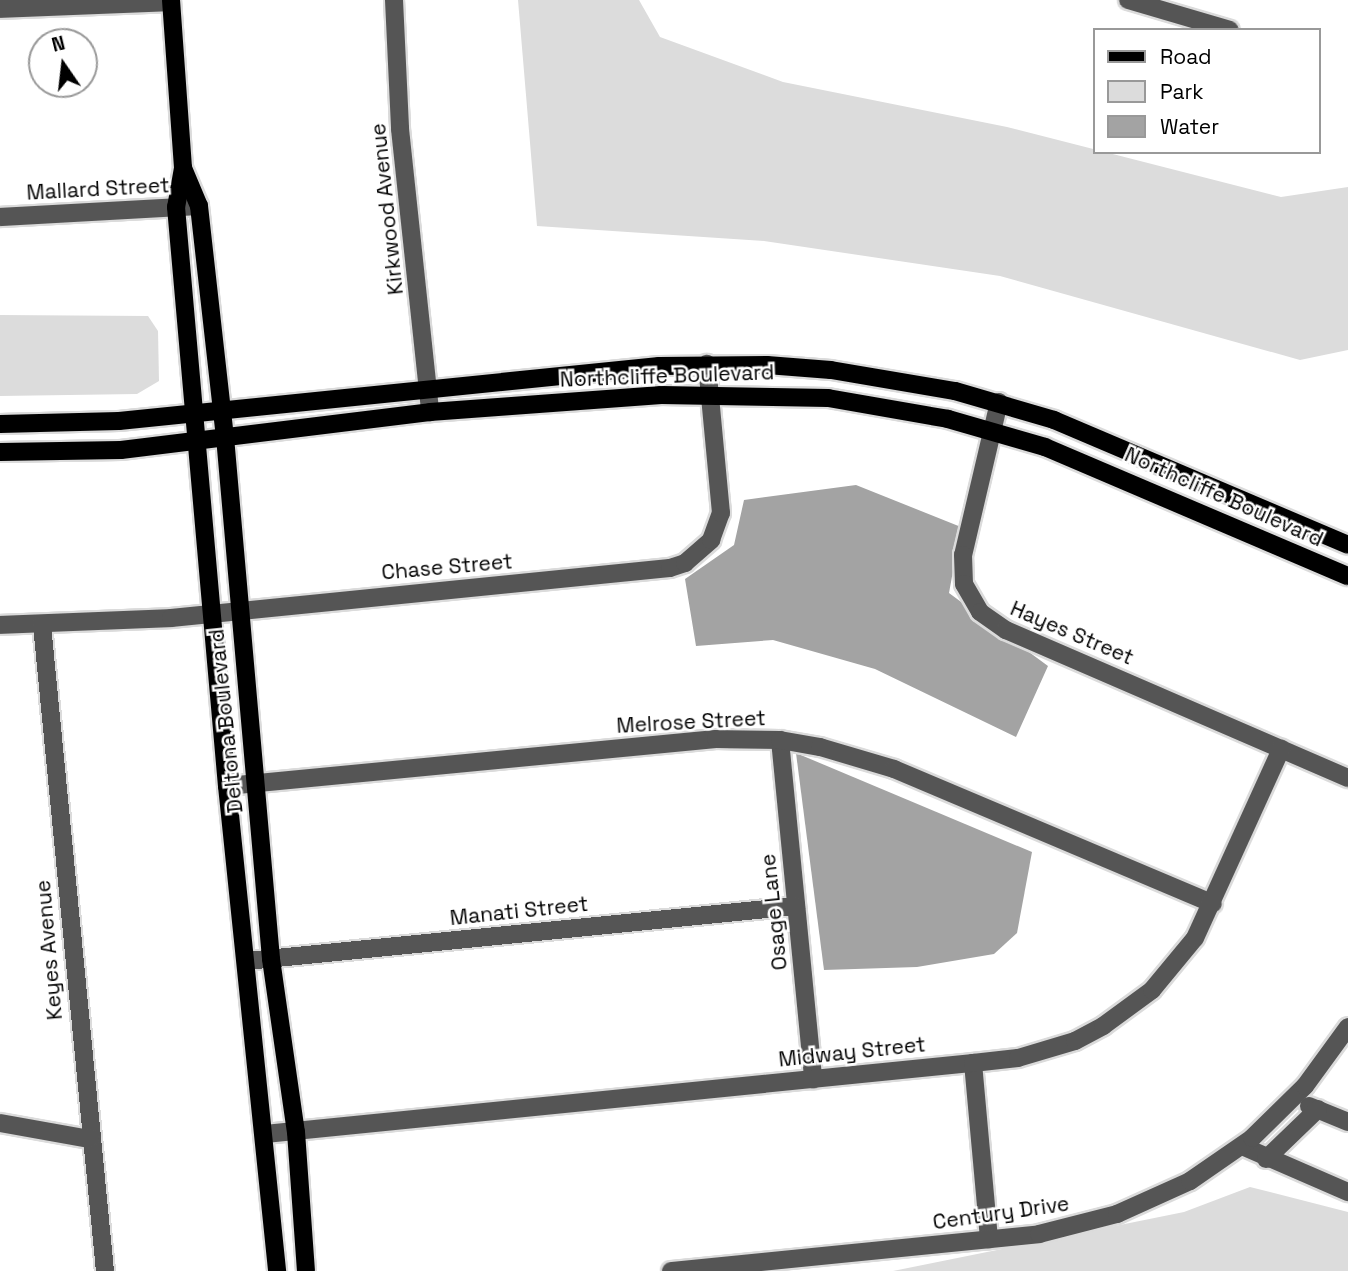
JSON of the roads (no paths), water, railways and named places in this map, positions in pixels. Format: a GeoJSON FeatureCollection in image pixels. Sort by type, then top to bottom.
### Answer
{"type":"FeatureCollection","features":[{"type":"Feature","properties":{"kind":"main road","name":"Deltona Boulevard"},"geometry":{"type":"LineString","coordinates":[[171,1],[183,168],[176,207],[195,440],[227,786],[265,1134],[277,1271]]}},
{"type":"Feature","properties":{"kind":"main road","name":"Deltona Boulevard"},"geometry":{"type":"LineString","coordinates":[[183,168],[199,206],[225,437],[238,610],[271,959],[296,1132],[306,1271]]}},
{"type":"Feature","properties":{"kind":"main road","name":"Northcliffe Boulevard"},"geometry":{"type":"LineString","coordinates":[[0,424],[119,421],[193,410],[707,364],[831,370],[999,402],[1112,442],[1348,545]]}},
{"type":"Feature","properties":{"kind":"main road","name":"Northcliffe Boulevard"},"geometry":{"type":"LineString","coordinates":[[0,452],[121,450],[430,412],[708,394],[828,398],[991,430],[1101,468],[1348,576]]}},
{"type":"Feature","properties":{"kind":"street","name":"Kirkwood Avenue"},"geometry":{"type":"LineString","coordinates":[[394,0],[401,129],[430,412]]}},
{"type":"Feature","properties":{"kind":"street"},"geometry":{"type":"LineString","coordinates":[[1128,0],[1223,28]]}},
{"type":"Feature","properties":{"kind":"street"},"geometry":{"type":"LineString","coordinates":[[0,9],[171,1]]}},
{"type":"Feature","properties":{"kind":"street","name":"Mallard Street"},"geometry":{"type":"LineString","coordinates":[[0,217],[199,206]]}},
{"type":"Feature","properties":{"kind":"street","name":"Chase Street"},"geometry":{"type":"LineString","coordinates":[[0,625],[42,625],[238,610],[670,568],[685,563],[711,540],[722,513],[707,364]]}},
{"type":"Feature","properties":{"kind":"street","name":"Hayes Street"},"geometry":{"type":"LineString","coordinates":[[999,402],[963,563],[964,584],[979,612],[1006,630],[1348,778]]}},
{"type":"Feature","properties":{"kind":"street","name":"Keyes Avenue"},"geometry":{"type":"LineString","coordinates":[[42,625],[90,1139],[105,1271]]}},
{"type":"Feature","properties":{"kind":"street","name":"Melrose Street"},"geometry":{"type":"LineString","coordinates":[[227,786],[716,739],[780,740],[820,747],[894,769],[1213,904]]}},
{"type":"Feature","properties":{"kind":"street","name":"Osage Lane"},"geometry":{"type":"LineString","coordinates":[[780,740],[813,1079]]}},
{"type":"Feature","properties":{"kind":"street","name":"Midway Street"},"geometry":{"type":"LineString","coordinates":[[265,1134],[973,1063],[1049,1050],[1120,1016],[1175,966],[1213,904],[1281,749]]}},
{"type":"Feature","properties":{"kind":"street","name":"Manati Street"},"geometry":{"type":"LineString","coordinates":[[247,961],[796,906]]}},
{"type":"Feature","properties":{"kind":"street","name":"Century Drive"},"geometry":{"type":"LineString","coordinates":[[671,1271],[832,1263],[1076,1226],[1117,1214],[1190,1181],[1242,1146],[1295,1097],[1348,1027]]}},
{"type":"Feature","properties":{"kind":"street"},"geometry":{"type":"LineString","coordinates":[[973,1063],[989,1239]]}},
{"type":"Feature","properties":{"kind":"street"},"geometry":{"type":"LineString","coordinates":[[1295,1097],[1348,1122]]}},
{"type":"Feature","properties":{"kind":"street"},"geometry":{"type":"LineString","coordinates":[[1266,1159],[1318,1109]]}},
{"type":"Feature","properties":{"kind":"street"},"geometry":{"type":"LineString","coordinates":[[0,1123],[90,1139]]}},
{"type":"Feature","properties":{"kind":"street"},"geometry":{"type":"LineString","coordinates":[[1242,1146],[1266,1159],[1348,1192]]}},
{"type":"Feature","properties":{"kind":"water"},"geometry":{"type":"Polygon","coordinates":[[[856,485],[961,527],[949,593],[1048,666],[1016,737],[875,669],[773,640],[696,646],[685,579],[734,545],[744,500],[856,485]]]}},
{"type":"Feature","properties":{"kind":"water"},"geometry":{"type":"Polygon","coordinates":[[[796,753],[1032,852],[1017,933],[994,954],[917,967],[824,970],[796,753]]]}}]}
